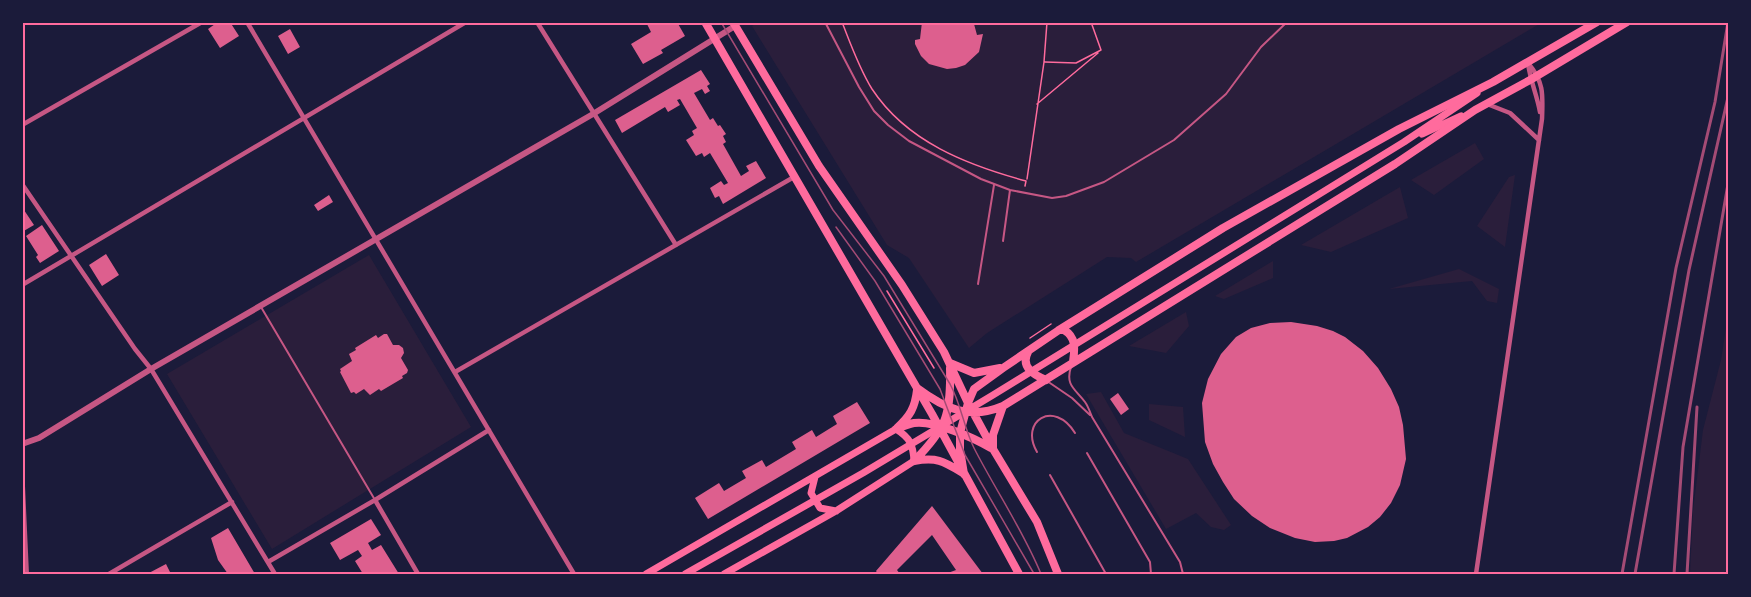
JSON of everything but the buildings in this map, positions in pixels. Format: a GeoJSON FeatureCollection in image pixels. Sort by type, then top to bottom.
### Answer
{"type":"FeatureCollection","features":[{"type":"Feature","properties":{"kind":"main road"},"geometry":{"type":"LineString","coordinates":[[705,22],[941,428],[1019,574]]}},
{"type":"Feature","properties":{"kind":"main road"},"geometry":{"type":"LineString","coordinates":[[968,403],[974,389],[1003,368],[1059,330],[1223,228],[1399,129],[1528,63],[1598,22]]}},
{"type":"Feature","properties":{"kind":"main road"},"geometry":{"type":"LineString","coordinates":[[1404,142],[1487,104],[1627,22]]}},
{"type":"Feature","properties":{"kind":"main road"},"geometry":{"type":"LineString","coordinates":[[736,24],[819,166],[902,285],[950,363],[970,412],[1037,522],[1058,574]]}},
{"type":"Feature","properties":{"kind":"main road"},"geometry":{"type":"LineString","coordinates":[[685,574],[903,449],[1404,142],[1493,82]]}},
{"type":"Feature","properties":{"kind":"main road"},"geometry":{"type":"LineString","coordinates":[[917,388],[934,400],[970,412],[987,412],[1003,406],[1395,164],[1475,110]]}},
{"type":"Feature","properties":{"kind":"main road"},"geometry":{"type":"LineString","coordinates":[[1059,330],[1064,330],[1074,339],[1074,362]]}},
{"type":"Feature","properties":{"kind":"main road"},"geometry":{"type":"LineString","coordinates":[[1029,351],[1025,357],[1026,365],[1031,372],[1046,380]]}},
{"type":"Feature","properties":{"kind":"main road"},"geometry":{"type":"LineString","coordinates":[[950,363],[974,373],[1003,368]]}},
{"type":"Feature","properties":{"kind":"main road"},"geometry":{"type":"LineString","coordinates":[[724,574],[836,511],[914,461],[934,441],[941,428],[949,406],[950,363]]}},
{"type":"Feature","properties":{"kind":"main road"},"geometry":{"type":"LineString","coordinates":[[646,574],[896,429],[909,417],[916,405],[917,388]]}},
{"type":"Feature","properties":{"kind":"main road"},"geometry":{"type":"LineString","coordinates":[[993,449],[993,435],[1003,406]]}},
{"type":"Feature","properties":{"kind":"main road"},"geometry":{"type":"LineString","coordinates":[[964,474],[960,433],[970,412]]}},
{"type":"Feature","properties":{"kind":"main road"},"geometry":{"type":"LineString","coordinates":[[896,429],[916,423],[941,428],[976,439],[993,449]]}},
{"type":"Feature","properties":{"kind":"main road"},"geometry":{"type":"LineString","coordinates":[[896,429],[908,436],[914,448],[914,461]]}},
{"type":"Feature","properties":{"kind":"main road"},"geometry":{"type":"LineString","coordinates":[[914,461],[933,458],[945,462],[964,474]]}},
{"type":"Feature","properties":{"kind":"main road"},"geometry":{"type":"LineString","coordinates":[[815,477],[811,493],[819,508],[836,511]]}},
{"type":"Feature","properties":{"kind":"street"},"geometry":{"type":"LineString","coordinates":[[22,125],[202,22]]}},
{"type":"Feature","properties":{"kind":"street"},"geometry":{"type":"LineString","coordinates":[[247,22],[574,574]]}},
{"type":"Feature","properties":{"kind":"street"},"geometry":{"type":"LineString","coordinates":[[22,285],[466,22]]}},
{"type":"Feature","properties":{"kind":"street"},"geometry":{"type":"LineString","coordinates":[[537,22],[676,245]]}},
{"type":"Feature","properties":{"kind":"street"},"geometry":{"type":"LineString","coordinates":[[22,444],[39,438],[151,369],[593,114],[715,40],[736,24]]}},
{"type":"Feature","properties":{"kind":"street"},"geometry":{"type":"LineString","coordinates":[[1476,574],[1542,119],[1543,93],[1538,75],[1528,63]]}},
{"type":"Feature","properties":{"kind":"street"},"geometry":{"type":"LineString","coordinates":[[1528,63],[1530,80],[1537,96],[1542,119]]}},
{"type":"Feature","properties":{"kind":"street"},"geometry":{"type":"LineString","coordinates":[[1487,104],[1510,113],[1539,140]]}},
{"type":"Feature","properties":{"kind":"street"},"geometry":{"type":"LineString","coordinates":[[455,372],[794,177]]}},
{"type":"Feature","properties":{"kind":"street"},"geometry":{"type":"LineString","coordinates":[[22,184],[151,369],[275,574]]}},
{"type":"Feature","properties":{"kind":"street"},"geometry":{"type":"LineString","coordinates":[[268,562],[489,430]]}},
{"type":"Feature","properties":{"kind":"street"},"geometry":{"type":"LineString","coordinates":[[22,486],[26,574]]}},
{"type":"Feature","properties":{"kind":"street"},"geometry":{"type":"LineString","coordinates":[[375,500],[418,574]]}},
{"type":"Feature","properties":{"kind":"street"},"geometry":{"type":"LineString","coordinates":[[109,574],[232,502]]}},
{"type":"Feature","properties":{"kind":"lane"},"geometry":{"type":"LineString","coordinates":[[825,22],[859,87],[874,111],[888,125],[909,141],[946,162],[994,185],[1024,194],[1052,198],[1080,191],[1125,171],[1174,140],[1226,94],[1261,47],[1287,22]]}},
{"type":"Feature","properties":{"kind":"lane"},"geometry":{"type":"LineString","coordinates":[[978,284],[994,185]]}},
{"type":"Feature","properties":{"kind":"lane"},"geometry":{"type":"LineString","coordinates":[[1004,241],[1010,190]]}},
{"type":"Feature","properties":{"kind":"lane"},"geometry":{"type":"LineString","coordinates":[[261,307],[375,500]]}},
{"type":"Feature","properties":{"kind":"lane"},"geometry":{"type":"LineString","coordinates":[[1074,362],[1069,373],[1069,385],[1086,404],[1180,562],[1183,574]]}},
{"type":"Feature","properties":{"kind":"lane"},"geometry":{"type":"LineString","coordinates":[[1046,380],[1072,398],[1092,417]]}},
{"type":"Feature","properties":{"kind":"lane"},"geometry":{"type":"LineString","coordinates":[[1037,452],[1031,436],[1034,427],[1044,417],[1056,415],[1062,418],[1068,422],[1075,433]]}},
{"type":"Feature","properties":{"kind":"lane"},"geometry":{"type":"LineString","coordinates":[[1087,453],[1150,562],[1151,574]]}},
{"type":"Feature","properties":{"kind":"lane"},"geometry":{"type":"LineString","coordinates":[[1050,475],[1106,574]]}},
{"type":"Feature","properties":{"kind":"path"},"geometry":{"type":"LineString","coordinates":[[842,22],[861,69],[872,89],[892,116],[933,146],[998,173],[1026,181]]}},
{"type":"Feature","properties":{"kind":"path"},"geometry":{"type":"LineString","coordinates":[[1024,194],[1044,62],[1047,22]]}},
{"type":"Feature","properties":{"kind":"path"},"geometry":{"type":"LineString","coordinates":[[1091,22],[1102,50]]}},
{"type":"Feature","properties":{"kind":"path"},"geometry":{"type":"LineString","coordinates":[[1037,105],[1102,50]]}},
{"type":"Feature","properties":{"kind":"path"},"geometry":{"type":"LineString","coordinates":[[1044,62],[1076,63],[1102,50]]}},
{"type":"Feature","properties":{"kind":"path"},"geometry":{"type":"LineString","coordinates":[[887,291],[934,368]]}},
{"type":"Feature","properties":{"kind":"path"},"geometry":{"type":"LineString","coordinates":[[1030,338],[1051,324]]}},
{"type":"Feature","properties":{"kind":"shaded area"},"geometry":{"type":"Polygon","coordinates":[[[757,22],[1541,23],[1136,262],[1131,258],[1107,257],[987,333],[969,348],[909,258],[887,245],[752,26],[757,22]]]}},
{"type":"Feature","properties":{"kind":"shaded area"},"geometry":{"type":"Polygon","coordinates":[[[1475,143],[1484,159],[1434,195],[1411,180],[1475,143]]]}},
{"type":"Feature","properties":{"kind":"shaded area"},"geometry":{"type":"Polygon","coordinates":[[[1515,175],[1505,247],[1477,226],[1509,177],[1515,175]]]}},
{"type":"Feature","properties":{"kind":"shaded area"},"geometry":{"type":"Polygon","coordinates":[[[1400,187],[1408,218],[1331,252],[1301,245],[1400,187]]]}},
{"type":"Feature","properties":{"kind":"shaded area"},"geometry":{"type":"Polygon","coordinates":[[[369,255],[471,427],[272,549],[167,374],[369,255]]]}},
{"type":"Feature","properties":{"kind":"shaded area"},"geometry":{"type":"Polygon","coordinates":[[[1273,261],[1273,278],[1224,299],[1215,296],[1273,261]]]}},
{"type":"Feature","properties":{"kind":"shaded area"},"geometry":{"type":"Polygon","coordinates":[[[1459,269],[1499,289],[1497,303],[1487,301],[1472,281],[1389,289],[1459,269]]]}},
{"type":"Feature","properties":{"kind":"shaded area"},"geometry":{"type":"Polygon","coordinates":[[[1186,312],[1189,326],[1166,353],[1129,346],[1186,312]]]}},
{"type":"Feature","properties":{"kind":"shaded area"},"geometry":{"type":"Polygon","coordinates":[[[1728,315],[1728,571],[1716,574],[1690,574],[1693,511],[1703,430],[1721,360],[1728,315]]]}},
{"type":"Feature","properties":{"kind":"shaded area"},"geometry":{"type":"Polygon","coordinates":[[[1101,392],[1124,433],[1188,459],[1231,525],[1224,530],[1211,527],[1196,513],[1166,529],[1086,394],[1101,392]]]}},
{"type":"Feature","properties":{"kind":"shaded area"},"geometry":{"type":"Polygon","coordinates":[[[1149,404],[1183,407],[1185,437],[1149,420],[1149,404]]]}},
{"type":"Feature","properties":{"kind":"tram line"},"geometry":{"type":"LineString","coordinates":[[721,22],[833,210],[884,276],[950,384],[974,448],[1041,574]]}},
{"type":"Feature","properties":{"kind":"tram line"},"geometry":{"type":"LineString","coordinates":[[836,227],[875,281],[940,389],[965,455],[1033,572]]}},
{"type":"Feature","properties":{"kind":"railway"},"geometry":{"type":"LineString","coordinates":[[1622,574],[1676,268],[1715,102],[1728,22]]}},
{"type":"Feature","properties":{"kind":"railway"},"geometry":{"type":"LineString","coordinates":[[1635,574],[1689,270],[1728,97]]}},
{"type":"Feature","properties":{"kind":"railway"},"geometry":{"type":"LineString","coordinates":[[1674,574],[1683,447],[1728,184]]}},
{"type":"Feature","properties":{"kind":"railway"},"geometry":{"type":"LineString","coordinates":[[1687,574],[1697,407]]}}]}
